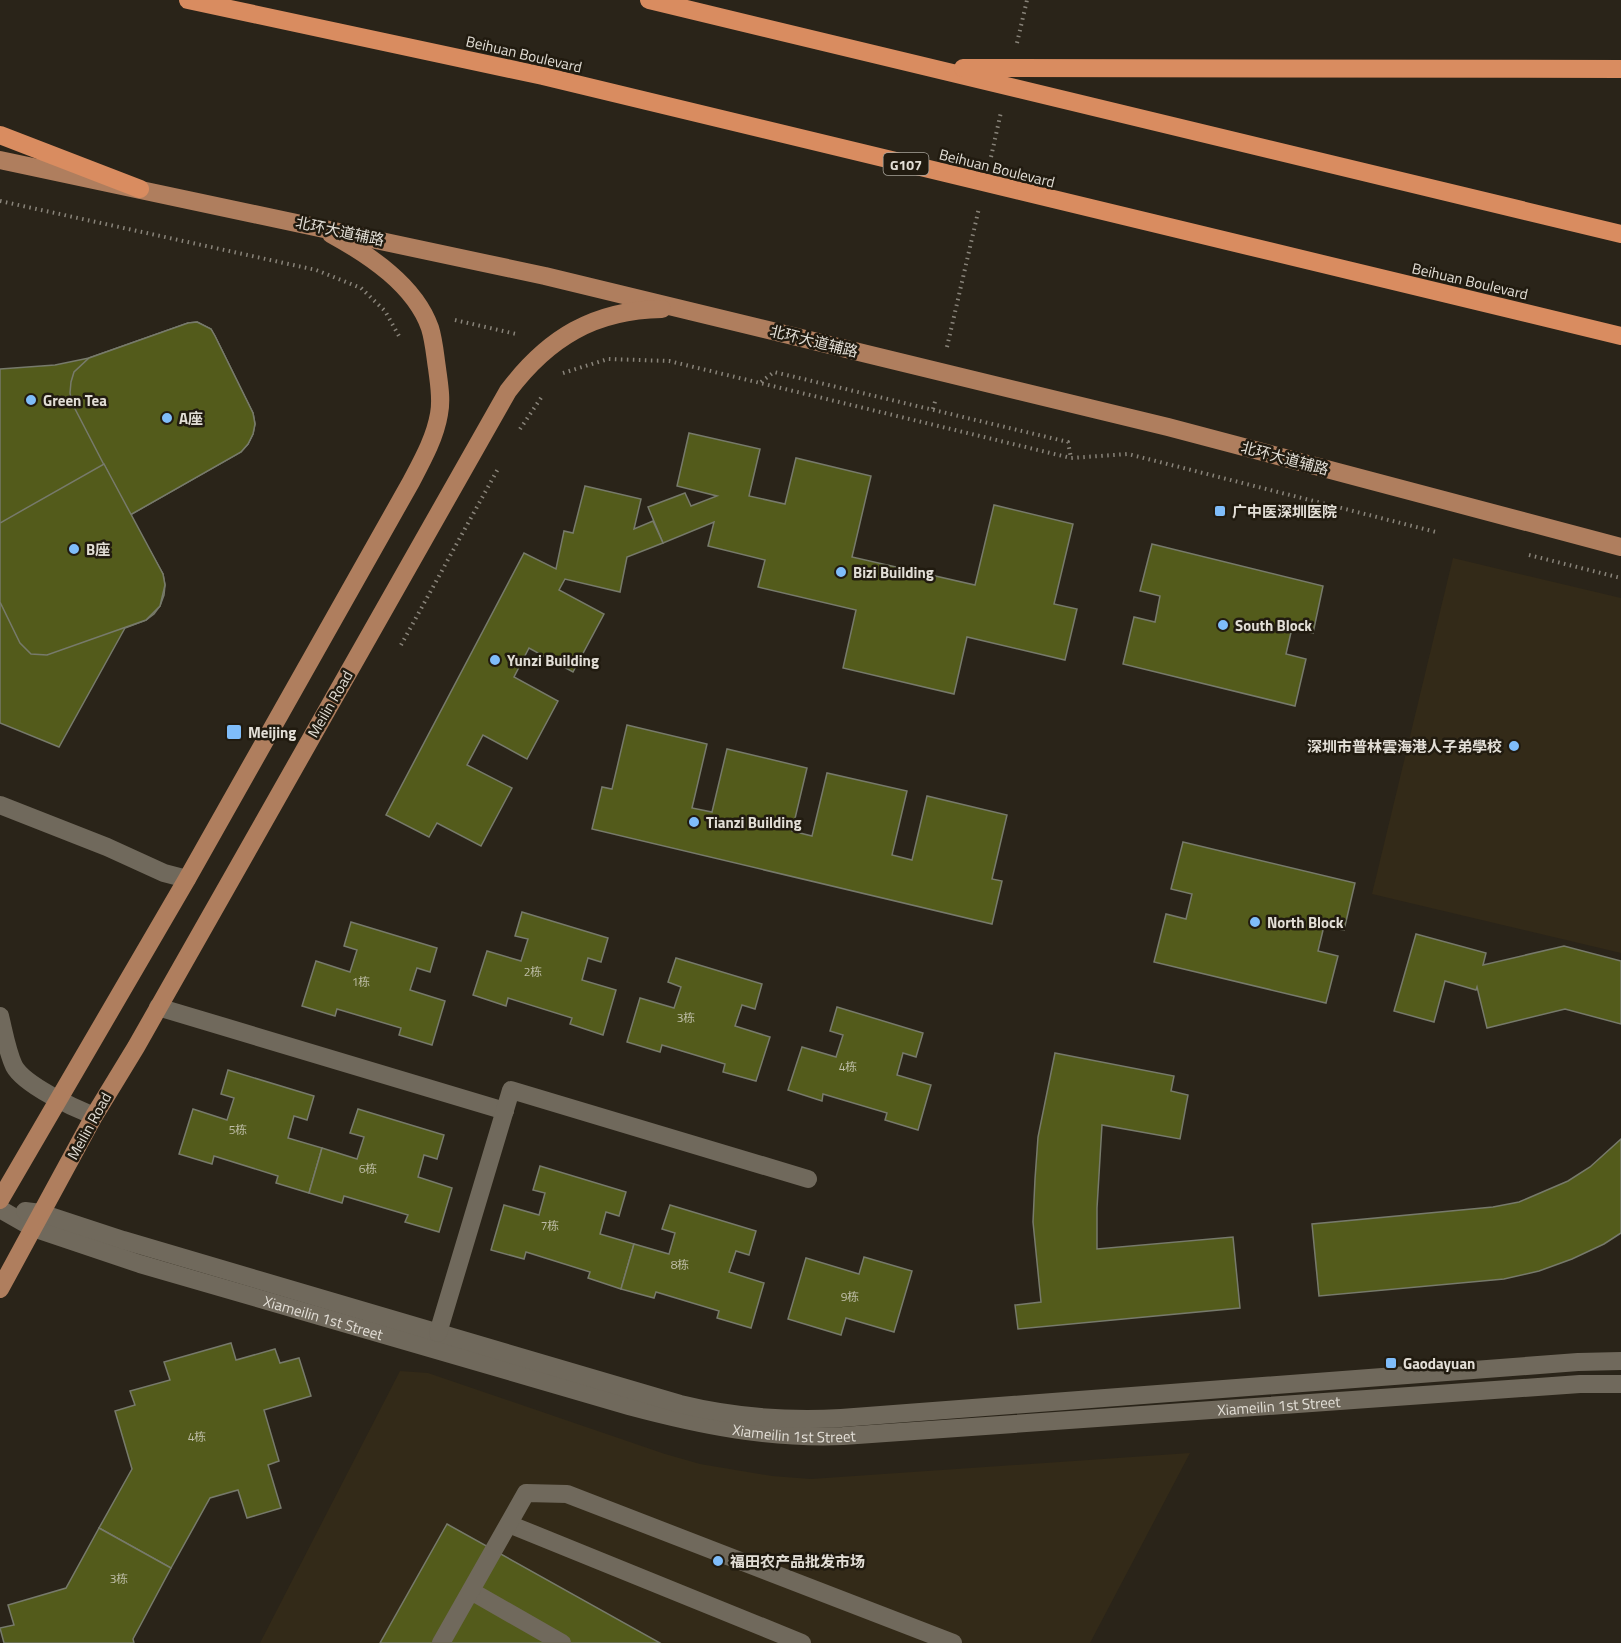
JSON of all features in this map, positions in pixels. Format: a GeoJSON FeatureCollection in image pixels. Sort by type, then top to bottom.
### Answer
{"type":"FeatureCollection","features":[{"type":"Feature","properties":{"kind":"highway","name":"Beihuan Boulevard"},"geometry":{"type":"LineString","coordinates":[[188,0],[555,79],[1621,336]]}},
{"type":"Feature","properties":{"kind":"highway"},"geometry":{"type":"LineString","coordinates":[[650,0],[1621,234]]}},
{"type":"Feature","properties":{"kind":"highway"},"geometry":{"type":"LineString","coordinates":[[933,68],[1621,69]]}},
{"type":"Feature","properties":{"kind":"highway"},"geometry":{"type":"LineString","coordinates":[[0,135],[140,189]]}},
{"type":"Feature","properties":{"kind":"main road","name":"北环大道辅路"},"geometry":{"type":"LineString","coordinates":[[0,160],[545,276],[684,309],[1168,426],[1621,547]]}},
{"type":"Feature","properties":{"kind":"main road"},"geometry":{"type":"LineString","coordinates":[[0,1200],[187,879],[411,482],[431,440],[440,414],[441,399],[434,341],[416,301],[382,268],[343,241],[310,225]]}},
{"type":"Feature","properties":{"kind":"main road","name":"Meilin Road"},"geometry":{"type":"LineString","coordinates":[[0,1290],[94,1116],[502,402],[523,372],[568,333],[604,317],[646,310],[684,309]]}},
{"type":"Feature","properties":{"kind":"street"},"geometry":{"type":"LineString","coordinates":[[0,805],[107,847],[164,873],[187,879]]}},
{"type":"Feature","properties":{"kind":"street"},"geometry":{"type":"LineString","coordinates":[[158,1007],[505,1112]]}},
{"type":"Feature","properties":{"kind":"street"},"geometry":{"type":"LineString","coordinates":[[0,1016],[14,1066],[22,1076],[58,1100],[94,1116]]}},
{"type":"Feature","properties":{"kind":"street"},"geometry":{"type":"LineString","coordinates":[[438,1333],[511,1090],[808,1179]]}},
{"type":"Feature","properties":{"kind":"street","name":"Xiameilin 1st Street"},"geometry":{"type":"LineString","coordinates":[[0,1208],[37,1220],[123,1240],[680,1404],[738,1415],[802,1419],[840,1418],[1621,1360]]}},
{"type":"Feature","properties":{"kind":"street","name":"Xiameilin 1st Street"},"geometry":{"type":"LineString","coordinates":[[37,1220],[140,1264],[628,1406],[699,1424],[772,1435],[843,1436],[1569,1385],[1621,1384]]}},
{"type":"Feature","properties":{"kind":"street"},"geometry":{"type":"LineString","coordinates":[[441,1643],[526,1493],[567,1494],[953,1643]]}},
{"type":"Feature","properties":{"kind":"street"},"geometry":{"type":"LineString","coordinates":[[516,1527],[802,1643]]}},
{"type":"Feature","properties":{"kind":"street"},"geometry":{"type":"LineString","coordinates":[[471,1591],[562,1643]]}},
{"type":"Feature","properties":{"kind":"path"},"geometry":{"type":"LineString","coordinates":[[0,201],[316,270],[361,288],[385,311],[399,336]]}},
{"type":"Feature","properties":{"kind":"path"},"geometry":{"type":"LineString","coordinates":[[454,319],[516,334]]}},
{"type":"Feature","properties":{"kind":"path"},"geometry":{"type":"LineString","coordinates":[[555,376],[608,359],[669,361],[1071,458],[1128,454],[1436,532]]}},
{"type":"Feature","properties":{"kind":"path"},"geometry":{"type":"LineString","coordinates":[[760,382],[774,372],[933,409],[1068,442],[1071,458]]}},
{"type":"Feature","properties":{"kind":"path"},"geometry":{"type":"LineString","coordinates":[[518,432],[549,385]]}},
{"type":"Feature","properties":{"kind":"path"},"geometry":{"type":"LineString","coordinates":[[401,645],[501,463]]}},
{"type":"Feature","properties":{"kind":"path"},"geometry":{"type":"LineString","coordinates":[[1529,555],[1621,578]]}},
{"type":"Feature","properties":{"kind":"shaded area","name":"深圳市普林雲海港人子弟學校"},"geometry":{"type":"Polygon","coordinates":[[[1453,558],[1621,598],[1621,953],[1372,894],[1453,558]]]}},
{"type":"Feature","properties":{"kind":"shaded area","name":"福田农产品批发市场"},"geometry":{"type":"Polygon","coordinates":[[[400,1371],[428,1373],[700,1464],[772,1476],[811,1479],[1190,1453],[1090,1643],[260,1643],[400,1371]]]}},
{"type":"Feature","properties":{"kind":"building"},"geometry":{"type":"Polygon","coordinates":[[[197,322],[211,329],[215,336],[253,413],[255,424],[253,434],[241,452],[130,515],[163,574],[164,595],[154,614],[146,620],[125,628],[59,747],[0,723],[0,369],[55,365],[89,358],[188,323],[197,322]]]}},
{"type":"Feature","properties":{"kind":"building","name":"A座"},"geometry":{"type":"Polygon","coordinates":[[[197,322],[211,329],[215,336],[253,413],[255,424],[253,434],[241,452],[130,515],[72,403],[70,393],[74,372],[89,358],[188,323],[197,322]]]}},
{"type":"Feature","properties":{"kind":"building","name":"Bizi Building"},"geometry":{"type":"Polygon","coordinates":[[[689,433],[760,449],[749,496],[785,504],[796,458],[871,476],[852,557],[975,585],[994,505],[1073,524],[1054,604],[1077,609],[1065,660],[967,637],[954,694],[843,668],[856,610],[758,587],[765,560],[708,546],[714,522],[663,543],[648,507],[685,493],[691,506],[717,496],[677,486],[689,433]]]}},
{"type":"Feature","properties":{"kind":"building","name":"B座"},"geometry":{"type":"Polygon","coordinates":[[[104,464],[163,574],[165,585],[160,606],[146,620],[47,655],[31,654],[20,643],[0,602],[0,523],[104,464]]]}},
{"type":"Feature","properties":{"kind":"building","name":"Yunzi Building"},"geometry":{"type":"Polygon","coordinates":[[[585,486],[641,499],[634,529],[653,521],[663,543],[627,557],[620,592],[565,579],[559,590],[604,614],[573,672],[529,648],[514,677],[558,701],[527,759],[483,735],[467,765],[512,788],[481,846],[437,823],[429,837],[386,815],[524,553],[556,569],[564,531],[573,533],[585,486]]]}},
{"type":"Feature","properties":{"kind":"building","name":"South Block"},"geometry":{"type":"Polygon","coordinates":[[[1152,544],[1323,586],[1313,633],[1292,628],[1286,654],[1306,659],[1295,706],[1123,664],[1134,617],[1155,622],[1160,596],[1140,591],[1152,544]]]}},
{"type":"Feature","properties":{"kind":"building","name":"Tianzi Building"},"geometry":{"type":"Polygon","coordinates":[[[627,725],[707,744],[692,808],[712,812],[727,749],[807,768],[792,831],[812,836],[827,773],[907,791],[892,855],[912,860],[927,796],[1007,815],[992,879],[1002,881],[992,924],[592,829],[602,787],[612,789],[627,725]]]}},
{"type":"Feature","properties":{"kind":"building","name":"North Block"},"geometry":{"type":"Polygon","coordinates":[[[1183,842],[1355,883],[1344,930],[1324,926],[1318,951],[1338,956],[1326,1003],[1154,962],[1166,914],[1186,919],[1192,894],[1171,889],[1183,842]]]}},
{"type":"Feature","properties":{"kind":"building"},"geometry":{"type":"Polygon","coordinates":[[[522,912],[608,938],[601,962],[588,958],[582,980],[616,990],[603,1035],[570,1024],[572,1018],[508,998],[506,1006],[473,995],[487,951],[521,961],[528,939],[515,936],[522,912]]]}},
{"type":"Feature","properties":{"kind":"building"},"geometry":{"type":"Polygon","coordinates":[[[351,922],[437,948],[430,972],[417,968],[410,990],[445,1001],[432,1045],[399,1035],[401,1028],[337,1009],[335,1016],[302,1006],[316,961],[350,972],[357,950],[344,946],[351,922]]]}},
{"type":"Feature","properties":{"kind":"building"},"geometry":{"type":"Polygon","coordinates":[[[1416,934],[1486,953],[1483,965],[1564,946],[1621,961],[1621,1024],[1565,1009],[1487,1028],[1477,987],[1476,990],[1445,981],[1434,1022],[1394,1011],[1416,934]]]}},
{"type":"Feature","properties":{"kind":"building"},"geometry":{"type":"Polygon","coordinates":[[[676,958],[762,984],[755,1009],[742,1005],[735,1026],[770,1037],[756,1081],[723,1072],[725,1064],[662,1045],[660,1052],[627,1042],[640,998],[674,1008],[681,987],[668,982],[676,958]]]}},
{"type":"Feature","properties":{"kind":"building"},"geometry":{"type":"Polygon","coordinates":[[[837,1007],[923,1033],[916,1057],[903,1053],[897,1075],[931,1085],[918,1130],[885,1120],[887,1113],[823,1094],[822,1101],[788,1090],[802,1047],[836,1057],[843,1035],[830,1031],[837,1007]]]}},
{"type":"Feature","properties":{"kind":"building"},"geometry":{"type":"Polygon","coordinates":[[[1055,1053],[1174,1076],[1171,1091],[1188,1095],[1180,1139],[1102,1125],[1097,1249],[1233,1237],[1240,1308],[1018,1329],[1015,1305],[1041,1302],[1033,1222],[1035,1179],[1038,1137],[1055,1053]]]}},
{"type":"Feature","properties":{"kind":"building"},"geometry":{"type":"Polygon","coordinates":[[[228,1070],[314,1096],[307,1120],[294,1116],[288,1138],[322,1148],[309,1193],[276,1183],[278,1176],[214,1156],[212,1164],[179,1154],[193,1109],[227,1120],[234,1098],[221,1094],[228,1070]]]}},
{"type":"Feature","properties":{"kind":"building"},"geometry":{"type":"Polygon","coordinates":[[[358,1109],[444,1135],[437,1159],[424,1155],[418,1177],[452,1188],[439,1232],[405,1222],[408,1215],[344,1196],[342,1203],[309,1193],[322,1148],[357,1159],[364,1137],[350,1133],[358,1109]]]}},
{"type":"Feature","properties":{"kind":"building"},"geometry":{"type":"Polygon","coordinates":[[[1621,1139],[1621,1233],[1604,1244],[1539,1271],[1504,1279],[1319,1296],[1312,1224],[1493,1207],[1519,1202],[1568,1181],[1590,1167],[1621,1139]]]}},
{"type":"Feature","properties":{"kind":"building"},"geometry":{"type":"Polygon","coordinates":[[[540,1166],[626,1192],[619,1216],[606,1212],[600,1234],[634,1244],[621,1289],[588,1278],[590,1272],[526,1252],[524,1259],[491,1250],[504,1205],[539,1215],[545,1193],[533,1190],[540,1166]]]}},
{"type":"Feature","properties":{"kind":"building"},"geometry":{"type":"Polygon","coordinates":[[[670,1205],[756,1231],[749,1255],[736,1251],[729,1272],[764,1283],[751,1328],[717,1318],[719,1311],[656,1292],[654,1298],[621,1289],[634,1244],[669,1254],[675,1233],[662,1229],[670,1205]]]}},
{"type":"Feature","properties":{"kind":"building"},"geometry":{"type":"Polygon","coordinates":[[[864,1257],[912,1271],[894,1332],[846,1318],[841,1335],[788,1319],[806,1258],[859,1274],[864,1257]]]}},
{"type":"Feature","properties":{"kind":"building"},"geometry":{"type":"Polygon","coordinates":[[[231,1343],[236,1360],[275,1349],[280,1363],[299,1358],[311,1396],[264,1410],[279,1461],[268,1465],[281,1508],[247,1518],[238,1490],[210,1498],[171,1568],[99,1528],[132,1469],[115,1411],[135,1405],[130,1391],[170,1380],[164,1362],[231,1343]]]}},
{"type":"Feature","properties":{"kind":"building"},"geometry":{"type":"Polygon","coordinates":[[[447,1524],[660,1643],[380,1643],[447,1524]]]}},
{"type":"Feature","properties":{"kind":"building"},"geometry":{"type":"Polygon","coordinates":[[[99,1528],[171,1568],[133,1639],[134,1643],[4,1643],[0,1628],[14,1625],[8,1605],[66,1588],[99,1528]]]}},
{"type":"Feature","properties":{"kind":"place","name":"Green Tea"},"geometry":{"type":"Point","coordinates":[31,400]}},
{"type":"Feature","properties":{"kind":"place","name":"A座"},"geometry":{"type":"Point","coordinates":[167,418]}},
{"type":"Feature","properties":{"kind":"place","name":"广中医深圳医院"},"geometry":{"type":"Point","coordinates":[1220,511]}},
{"type":"Feature","properties":{"kind":"place","name":"B座"},"geometry":{"type":"Point","coordinates":[74,549]}},
{"type":"Feature","properties":{"kind":"place","name":"Bizi Building"},"geometry":{"type":"Point","coordinates":[841,572]}},
{"type":"Feature","properties":{"kind":"place","name":"South Block"},"geometry":{"type":"Point","coordinates":[1223,625]}},
{"type":"Feature","properties":{"kind":"place","name":"Yunzi Building"},"geometry":{"type":"Point","coordinates":[495,660]}},
{"type":"Feature","properties":{"kind":"place","name":"Meijing"},"geometry":{"type":"Point","coordinates":[234,732]}},
{"type":"Feature","properties":{"kind":"place","name":"深圳市普林雲海港人子弟學校"},"geometry":{"type":"Point","coordinates":[1514,746]}},
{"type":"Feature","properties":{"kind":"place","name":"Tianzi Building"},"geometry":{"type":"Point","coordinates":[694,822]}},
{"type":"Feature","properties":{"kind":"place","name":"North Block"},"geometry":{"type":"Point","coordinates":[1255,922]}},
{"type":"Feature","properties":{"kind":"place","name":"Gaodayuan"},"geometry":{"type":"Point","coordinates":[1391,1363]}},
{"type":"Feature","properties":{"kind":"place","name":"福田农产品批发市场"},"geometry":{"type":"Point","coordinates":[718,1561]}}]}
